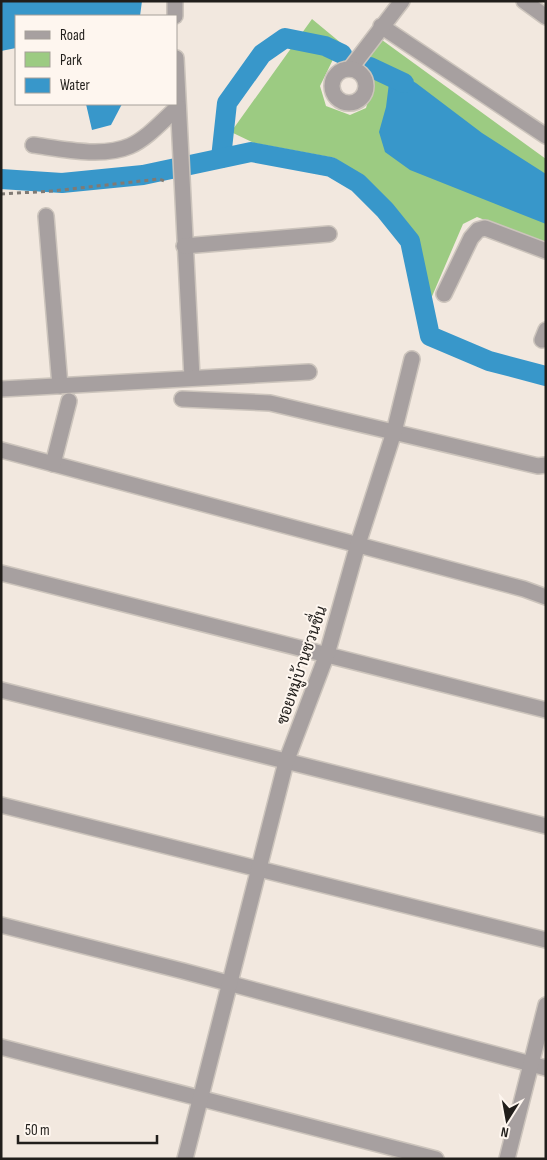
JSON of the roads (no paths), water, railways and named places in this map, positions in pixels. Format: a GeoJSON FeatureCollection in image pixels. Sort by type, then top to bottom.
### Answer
{"type":"FeatureCollection","features":[{"type":"Feature","properties":{"kind":"street"},"geometry":{"type":"LineString","coordinates":[[174,1],[175,15]]}},
{"type":"Feature","properties":{"kind":"street"},"geometry":{"type":"LineString","coordinates":[[350,69],[402,1]]}},
{"type":"Feature","properties":{"kind":"street"},"geometry":{"type":"LineString","coordinates":[[524,1],[546,17]]}},
{"type":"Feature","properties":{"kind":"street"},"geometry":{"type":"LineString","coordinates":[[381,26],[546,136]]}},
{"type":"Feature","properties":{"kind":"street"},"geometry":{"type":"LineString","coordinates":[[178,107],[192,378]]}},
{"type":"Feature","properties":{"kind":"street"},"geometry":{"type":"LineString","coordinates":[[33,145],[92,151],[117,150],[131,145],[149,133],[178,107]]}},
{"type":"Feature","properties":{"kind":"street"},"geometry":{"type":"LineString","coordinates":[[46,216],[60,386]]}},
{"type":"Feature","properties":{"kind":"street"},"geometry":{"type":"LineString","coordinates":[[444,294],[471,238],[478,230],[485,228],[546,251]]}},
{"type":"Feature","properties":{"kind":"street"},"geometry":{"type":"LineString","coordinates":[[184,246],[329,234]]}},
{"type":"Feature","properties":{"kind":"street","name":"ซอยหมู่บ้านชวนชื่น"},"geometry":{"type":"LineString","coordinates":[[185,1159],[286,762],[327,654],[358,544],[394,432],[412,359]]}},
{"type":"Feature","properties":{"kind":"street"},"geometry":{"type":"LineString","coordinates":[[1,389],[309,372]]}},
{"type":"Feature","properties":{"kind":"street"},"geometry":{"type":"LineString","coordinates":[[182,399],[270,403],[538,466],[546,465]]}},
{"type":"Feature","properties":{"kind":"street"},"geometry":{"type":"LineString","coordinates":[[53,464],[69,401]]}},
{"type":"Feature","properties":{"kind":"street"},"geometry":{"type":"LineString","coordinates":[[1,450],[358,544],[524,589],[546,597]]}},
{"type":"Feature","properties":{"kind":"street"},"geometry":{"type":"LineString","coordinates":[[1,573],[546,710]]}},
{"type":"Feature","properties":{"kind":"street"},"geometry":{"type":"LineString","coordinates":[[1,690],[546,826]]}},
{"type":"Feature","properties":{"kind":"street"},"geometry":{"type":"LineString","coordinates":[[1,805],[546,940]]}},
{"type":"Feature","properties":{"kind":"street"},"geometry":{"type":"LineString","coordinates":[[1,926],[183,971],[546,1068]]}},
{"type":"Feature","properties":{"kind":"street"},"geometry":{"type":"LineString","coordinates":[[507,1159],[546,1005]]}},
{"type":"Feature","properties":{"kind":"street"},"geometry":{"type":"LineString","coordinates":[[1,1047],[436,1159]]}},
{"type":"Feature","properties":{"kind":"water"},"geometry":{"type":"Polygon","coordinates":[[[1,1],[142,1],[140,15],[15,15],[15,48],[1,51],[1,1]]]}},
{"type":"Feature","properties":{"kind":"water"},"geometry":{"type":"Polygon","coordinates":[[[373,63],[390,68],[416,83],[482,133],[546,174],[546,224],[410,170],[385,152],[379,132],[386,107],[390,75],[373,63]]]}},
{"type":"Feature","properties":{"kind":"water"},"geometry":{"type":"Polygon","coordinates":[[[86,105],[121,105],[111,125],[92,130],[86,105]]]}},
{"type":"Feature","properties":{"kind":"waterway"},"geometry":{"type":"LineString","coordinates":[[221,158],[227,103],[262,54],[285,38],[325,46],[342,54]]}},
{"type":"Feature","properties":{"kind":"waterway"},"geometry":{"type":"LineString","coordinates":[[370,67],[404,83]]}},
{"type":"Feature","properties":{"kind":"waterway"},"geometry":{"type":"LineString","coordinates":[[1,179],[62,183],[143,175],[251,152],[331,167],[358,183],[385,210],[410,241],[430,336],[489,361],[546,376]]}}]}
